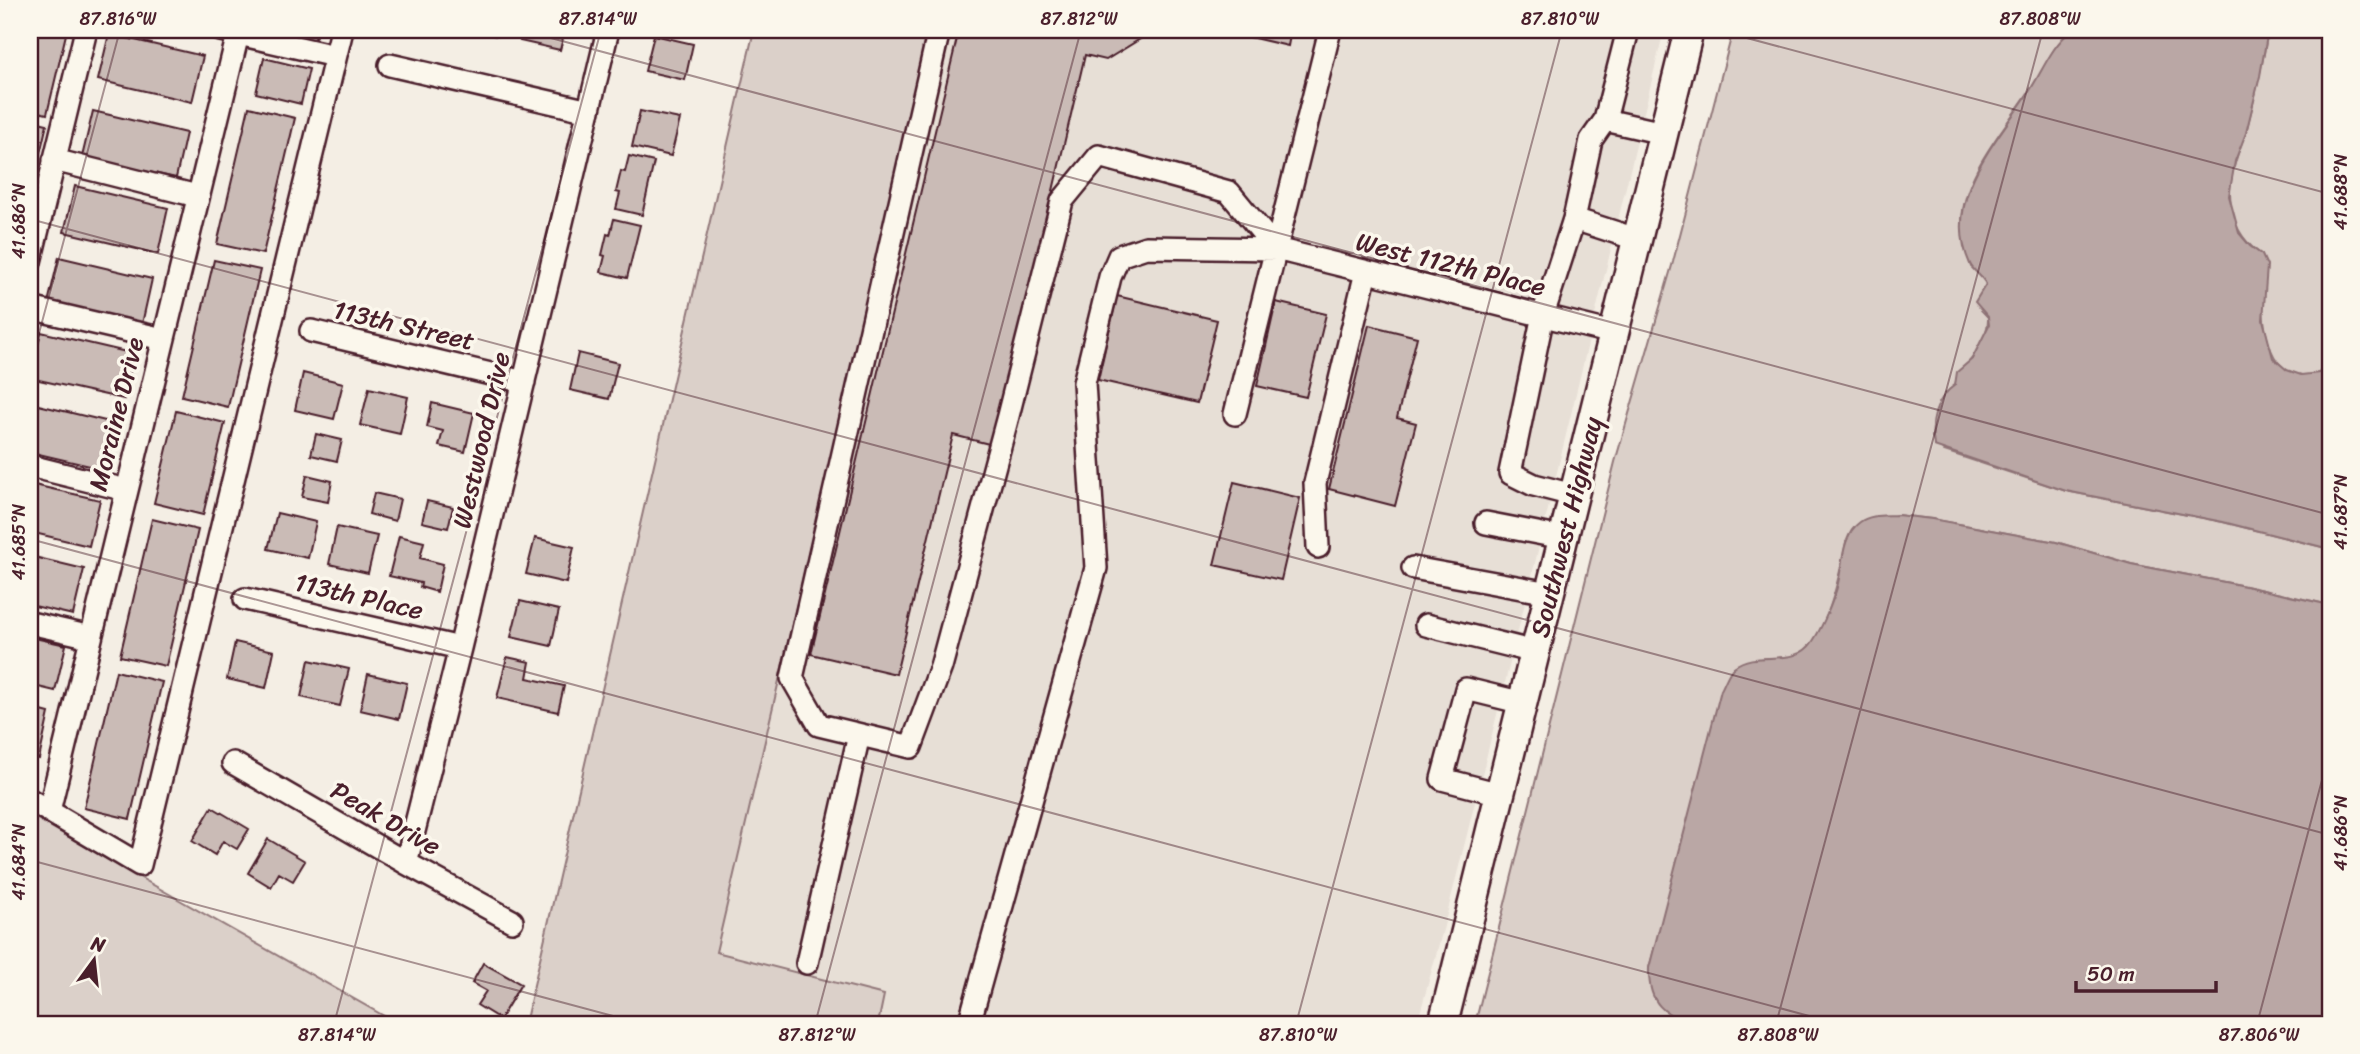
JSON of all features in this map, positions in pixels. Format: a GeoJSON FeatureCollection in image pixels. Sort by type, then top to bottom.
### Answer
{"type":"FeatureCollection","features":[{"type":"Feature","properties":{"kind":"main road","name":"Southwest Highway"},"geometry":{"type":"LineString","coordinates":[[1443,1024],[1689,30]]}},
{"type":"Feature","properties":{"kind":"street"},"geometry":{"type":"LineString","coordinates":[[30,262],[86,30]]}},
{"type":"Feature","properties":{"kind":"street"},"geometry":{"type":"LineString","coordinates":[[30,800],[140,865],[342,30]]}},
{"type":"Feature","properties":{"kind":"street","name":"Westwood Drive"},"geometry":{"type":"LineString","coordinates":[[406,863],[608,30]]}},
{"type":"Feature","properties":{"kind":"street"},"geometry":{"type":"LineString","coordinates":[[939,30],[792,678],[819,725],[911,747],[945,654],[1062,201],[1099,156],[1229,192],[1276,249]]}},
{"type":"Feature","properties":{"kind":"street"},"geometry":{"type":"LineString","coordinates":[[1235,414],[1330,30]]}},
{"type":"Feature","properties":{"kind":"street"},"geometry":{"type":"LineString","coordinates":[[1573,495],[1534,485],[1510,473],[1543,315],[1574,219],[1591,140],[1605,120],[1628,30]]}},
{"type":"Feature","properties":{"kind":"street"},"geometry":{"type":"LineString","coordinates":[[232,31],[335,56]]}},
{"type":"Feature","properties":{"kind":"street","name":"Moraine Drive"},"geometry":{"type":"LineString","coordinates":[[49,811],[197,196],[232,31]]}},
{"type":"Feature","properties":{"kind":"street"},"geometry":{"type":"LineString","coordinates":[[390,65],[589,111]]}},
{"type":"Feature","properties":{"kind":"street"},"geometry":{"type":"LineString","coordinates":[[1605,120],[1663,133]]}},
{"type":"Feature","properties":{"kind":"street"},"geometry":{"type":"LineString","coordinates":[[54,160],[197,196]]}},
{"type":"Feature","properties":{"kind":"street"},"geometry":{"type":"LineString","coordinates":[[1574,219],[1636,239]]}},
{"type":"Feature","properties":{"kind":"street","name":"West 112th Place"},"geometry":{"type":"LineString","coordinates":[[969,1024],[1096,568],[1084,383],[1110,277],[1119,256],[1146,247],[1276,249],[1613,333]]}},
{"type":"Feature","properties":{"kind":"street"},"geometry":{"type":"LineString","coordinates":[[1318,547],[1315,483],[1366,272]]}},
{"type":"Feature","properties":{"kind":"street"},"geometry":{"type":"LineString","coordinates":[[30,309],[163,339]]}},
{"type":"Feature","properties":{"kind":"street","name":"113th Street"},"geometry":{"type":"LineString","coordinates":[[311,331],[524,382]]}},
{"type":"Feature","properties":{"kind":"street"},"geometry":{"type":"LineString","coordinates":[[30,466],[126,490]]}},
{"type":"Feature","properties":{"kind":"street"},"geometry":{"type":"LineString","coordinates":[[1486,523],[1563,538]]}},
{"type":"Feature","properties":{"kind":"street"},"geometry":{"type":"LineString","coordinates":[[1413,568],[1549,593]]}},
{"type":"Feature","properties":{"kind":"street","name":"113th Place"},"geometry":{"type":"LineString","coordinates":[[245,599],[460,648]]}},
{"type":"Feature","properties":{"kind":"street"},"geometry":{"type":"LineString","coordinates":[[30,623],[91,637]]}},
{"type":"Feature","properties":{"kind":"street"},"geometry":{"type":"LineString","coordinates":[[1426,625],[1535,652]]}},
{"type":"Feature","properties":{"kind":"street"},"geometry":{"type":"LineString","coordinates":[[1500,794],[1442,779],[1466,689],[1523,702]]}},
{"type":"Feature","properties":{"kind":"street"},"geometry":{"type":"LineString","coordinates":[[807,963],[859,735]]}},
{"type":"Feature","properties":{"kind":"street","name":"Peak Drive"},"geometry":{"type":"LineString","coordinates":[[233,763],[512,921]]}},
{"type":"Feature","properties":{"kind":"shaded area"},"geometry":{"type":"Polygon","coordinates":[[[754,30],[930,30],[716,952],[884,995],[878,1024],[525,1024],[754,30]]]}},
{"type":"Feature","properties":{"kind":"shaded area"},"geometry":{"type":"Polygon","coordinates":[[[930,30],[1664,30],[1534,567],[1417,1024],[878,1024],[883,995],[715,953],[930,30]]]}},
{"type":"Feature","properties":{"kind":"shaded area"},"geometry":{"type":"Polygon","coordinates":[[[1733,30],[2072,30],[2054,49],[2032,87],[1987,152],[1969,188],[1964,206],[1963,235],[1971,267],[1981,274],[1986,284],[1981,310],[1988,317],[1988,322],[1978,349],[1960,372],[1955,385],[1940,401],[1932,437],[1944,451],[2066,491],[2223,522],[2330,549],[2330,605],[2131,564],[2056,542],[1897,515],[1846,542],[1831,604],[1817,636],[1808,648],[1798,655],[1766,658],[1734,667],[1649,968],[1690,1023],[1697,1024],[1475,1024],[1615,462],[1673,262],[1733,30]]]}},
{"type":"Feature","properties":{"kind":"shaded area"},"geometry":{"type":"Polygon","coordinates":[[[2072,30],[2268,30],[2260,76],[2246,133],[2235,161],[2229,196],[2239,233],[2262,255],[2267,266],[2263,320],[2273,358],[2287,370],[2301,375],[2319,373],[2325,365],[2330,365],[2330,549],[2223,522],[2066,491],[1934,446],[1933,428],[1939,404],[1955,385],[1957,372],[1972,359],[1989,325],[1988,317],[1975,302],[1986,284],[1970,264],[1963,241],[1962,218],[1967,195],[1987,153],[2027,95],[2052,52],[2072,30]]]}},
{"type":"Feature","properties":{"kind":"shaded area"},"geometry":{"type":"Polygon","coordinates":[[[2268,30],[2330,30],[2330,365],[2325,365],[2319,373],[2308,375],[2287,370],[2276,359],[2269,344],[2263,306],[2262,255],[2242,236],[2230,200],[2232,173],[2247,129],[2268,30]]]}},
{"type":"Feature","properties":{"kind":"shaded area"},"geometry":{"type":"Polygon","coordinates":[[[1897,515],[2056,542],[2131,564],[2330,605],[2330,1024],[1697,1024],[1675,1017],[1660,1006],[1651,990],[1649,968],[1721,690],[1734,667],[1744,662],[1786,657],[1805,650],[1817,635],[1829,610],[1838,583],[1845,544],[1854,528],[1869,518],[1897,515]]]}},
{"type":"Feature","properties":{"kind":"shaded area"},"geometry":{"type":"Polygon","coordinates":[[[30,815],[398,1024],[30,1024],[30,815]]]}},
{"type":"Feature","properties":{"kind":"building"},"geometry":{"type":"Polygon","coordinates":[[[30,30],[67,30],[47,114],[30,110],[30,30]]]}},
{"type":"Feature","properties":{"kind":"building"},"geometry":{"type":"Polygon","coordinates":[[[290,30],[317,30],[316,36],[290,30]]]}},
{"type":"Feature","properties":{"kind":"building"},"geometry":{"type":"Polygon","coordinates":[[[499,30],[498,36],[476,32],[499,30]]]}},
{"type":"Feature","properties":{"kind":"building"},"geometry":{"type":"Polygon","coordinates":[[[523,30],[565,30],[560,50],[520,41],[523,30]]]}},
{"type":"Feature","properties":{"kind":"building"},"geometry":{"type":"Polygon","coordinates":[[[959,30],[1149,30],[1148,34],[1106,60],[1085,55],[993,445],[953,435],[896,674],[811,654],[959,30]]]}},
{"type":"Feature","properties":{"kind":"building"},"geometry":{"type":"Polygon","coordinates":[[[1220,30],[1291,30],[1288,46],[1220,30]]]}},
{"type":"Feature","properties":{"kind":"building"},"geometry":{"type":"Polygon","coordinates":[[[109,34],[203,56],[192,102],[98,80],[109,34]]]}},
{"type":"Feature","properties":{"kind":"building"},"geometry":{"type":"Polygon","coordinates":[[[654,35],[693,44],[685,80],[645,71],[654,35]]]}},
{"type":"Feature","properties":{"kind":"building"},"geometry":{"type":"Polygon","coordinates":[[[264,58],[309,69],[301,104],[256,93],[264,58]]]}},
{"type":"Feature","properties":{"kind":"building"},"geometry":{"type":"Polygon","coordinates":[[[249,107],[295,118],[263,254],[217,244],[249,107]]]}},
{"type":"Feature","properties":{"kind":"building"},"geometry":{"type":"Polygon","coordinates":[[[93,111],[186,133],[176,178],[82,157],[93,111]]]}},
{"type":"Feature","properties":{"kind":"building"},"geometry":{"type":"Polygon","coordinates":[[[640,111],[680,119],[671,156],[632,147],[640,111]]]}},
{"type":"Feature","properties":{"kind":"building"},"geometry":{"type":"Polygon","coordinates":[[[30,120],[47,124],[30,196],[30,120]]]}},
{"type":"Feature","properties":{"kind":"building"},"geometry":{"type":"Polygon","coordinates":[[[629,156],[654,162],[642,215],[616,209],[620,193],[616,192],[621,171],[625,172],[629,156]]]}},
{"type":"Feature","properties":{"kind":"building"},"geometry":{"type":"Polygon","coordinates":[[[75,186],[168,208],[158,254],[64,232],[75,186]]]}},
{"type":"Feature","properties":{"kind":"building"},"geometry":{"type":"Polygon","coordinates":[[[614,219],[640,225],[627,278],[601,272],[607,234],[610,235],[614,219]]]}},
{"type":"Feature","properties":{"kind":"building"},"geometry":{"type":"Polygon","coordinates":[[[59,257],[152,279],[142,324],[48,303],[59,257]]]}},
{"type":"Feature","properties":{"kind":"building"},"geometry":{"type":"Polygon","coordinates":[[[214,260],[260,270],[228,407],[182,396],[214,260]]]}},
{"type":"Feature","properties":{"kind":"building"},"geometry":{"type":"Polygon","coordinates":[[[1117,296],[1217,320],[1197,403],[1098,380],[1117,296]]]}},
{"type":"Feature","properties":{"kind":"building"},"geometry":{"type":"Polygon","coordinates":[[[1276,302],[1326,314],[1306,397],[1257,386],[1276,302]]]}},
{"type":"Feature","properties":{"kind":"building"},"geometry":{"type":"Polygon","coordinates":[[[1369,325],[1417,337],[1397,418],[1416,423],[1395,506],[1329,489],[1369,325]]]}},
{"type":"Feature","properties":{"kind":"building"},"geometry":{"type":"Polygon","coordinates":[[[41,332],[135,354],[124,399],[30,378],[41,332]]]}},
{"type":"Feature","properties":{"kind":"building"},"geometry":{"type":"Polygon","coordinates":[[[578,353],[618,363],[609,399],[570,390],[578,353]]]}},
{"type":"Feature","properties":{"kind":"building"},"geometry":{"type":"Polygon","coordinates":[[[303,373],[343,383],[334,419],[295,410],[303,373]]]}},
{"type":"Feature","properties":{"kind":"building"},"geometry":{"type":"Polygon","coordinates":[[[369,388],[408,397],[400,434],[360,425],[369,388]]]}},
{"type":"Feature","properties":{"kind":"building"},"geometry":{"type":"Polygon","coordinates":[[[30,403],[118,424],[107,470],[30,452],[30,403]]]}},
{"type":"Feature","properties":{"kind":"building"},"geometry":{"type":"Polygon","coordinates":[[[432,403],[474,413],[465,452],[439,446],[443,431],[427,427],[432,403]]]}},
{"type":"Feature","properties":{"kind":"building"},"geometry":{"type":"Polygon","coordinates":[[[176,411],[225,423],[203,515],[154,503],[176,411]]]}},
{"type":"Feature","properties":{"kind":"building"},"geometry":{"type":"Polygon","coordinates":[[[316,434],[342,440],[337,461],[311,455],[316,434]]]}},
{"type":"Feature","properties":{"kind":"building"},"geometry":{"type":"Polygon","coordinates":[[[307,475],[332,481],[328,502],[302,497],[307,475]]]}},
{"type":"Feature","properties":{"kind":"building"},"geometry":{"type":"Polygon","coordinates":[[[1234,482],[1300,498],[1281,580],[1214,565],[1234,482]]]}},
{"type":"Feature","properties":{"kind":"building"},"geometry":{"type":"Polygon","coordinates":[[[30,484],[100,500],[89,546],[30,532],[30,484]]]}},
{"type":"Feature","properties":{"kind":"building"},"geometry":{"type":"Polygon","coordinates":[[[374,493],[400,499],[395,521],[369,514],[374,493]]]}},
{"type":"Feature","properties":{"kind":"building"},"geometry":{"type":"Polygon","coordinates":[[[427,501],[453,507],[448,528],[422,522],[427,501]]]}},
{"type":"Feature","properties":{"kind":"building"},"geometry":{"type":"Polygon","coordinates":[[[277,513],[316,522],[308,558],[268,549],[277,513]]]}},
{"type":"Feature","properties":{"kind":"building"},"geometry":{"type":"Polygon","coordinates":[[[152,519],[198,530],[166,666],[120,656],[152,519]]]}},
{"type":"Feature","properties":{"kind":"building"},"geometry":{"type":"Polygon","coordinates":[[[337,527],[377,536],[368,573],[329,564],[337,527]]]}},
{"type":"Feature","properties":{"kind":"building"},"geometry":{"type":"Polygon","coordinates":[[[399,536],[424,542],[420,558],[443,564],[437,592],[420,587],[421,583],[389,576],[399,536]]]}},
{"type":"Feature","properties":{"kind":"building"},"geometry":{"type":"Polygon","coordinates":[[[535,538],[574,547],[566,583],[526,574],[535,538]]]}},
{"type":"Feature","properties":{"kind":"building"},"geometry":{"type":"Polygon","coordinates":[[[30,556],[84,569],[73,615],[30,605],[30,556]]]}},
{"type":"Feature","properties":{"kind":"building"},"geometry":{"type":"Polygon","coordinates":[[[520,601],[559,610],[551,646],[511,637],[520,601]]]}},
{"type":"Feature","properties":{"kind":"building"},"geometry":{"type":"Polygon","coordinates":[[[30,637],[66,645],[55,691],[30,685],[30,637]]]}},
{"type":"Feature","properties":{"kind":"building"},"geometry":{"type":"Polygon","coordinates":[[[235,642],[274,651],[266,688],[227,679],[235,642]]]}},
{"type":"Feature","properties":{"kind":"building"},"geometry":{"type":"Polygon","coordinates":[[[507,657],[530,662],[527,678],[564,686],[558,712],[497,698],[507,657]]]}},
{"type":"Feature","properties":{"kind":"building"},"geometry":{"type":"Polygon","coordinates":[[[309,660],[349,669],[340,706],[301,697],[309,660]]]}},
{"type":"Feature","properties":{"kind":"building"},"geometry":{"type":"Polygon","coordinates":[[[116,671],[162,682],[130,819],[84,808],[116,671]]]}},
{"type":"Feature","properties":{"kind":"building"},"geometry":{"type":"Polygon","coordinates":[[[368,674],[407,683],[399,719],[360,710],[368,674]]]}},
{"type":"Feature","properties":{"kind":"building"},"geometry":{"type":"Polygon","coordinates":[[[30,708],[49,713],[39,759],[30,757],[30,708]]]}},
{"type":"Feature","properties":{"kind":"building"},"geometry":{"type":"Polygon","coordinates":[[[212,807],[249,829],[237,849],[223,841],[215,855],[192,841],[212,807]]]}},
{"type":"Feature","properties":{"kind":"building"},"geometry":{"type":"Polygon","coordinates":[[[268,839],[305,861],[293,881],[279,873],[271,887],[248,873],[268,839]]]}},
{"type":"Feature","properties":{"kind":"building"},"geometry":{"type":"Polygon","coordinates":[[[483,963],[521,984],[500,1019],[477,1005],[486,991],[472,983],[483,963]]]}}]}
